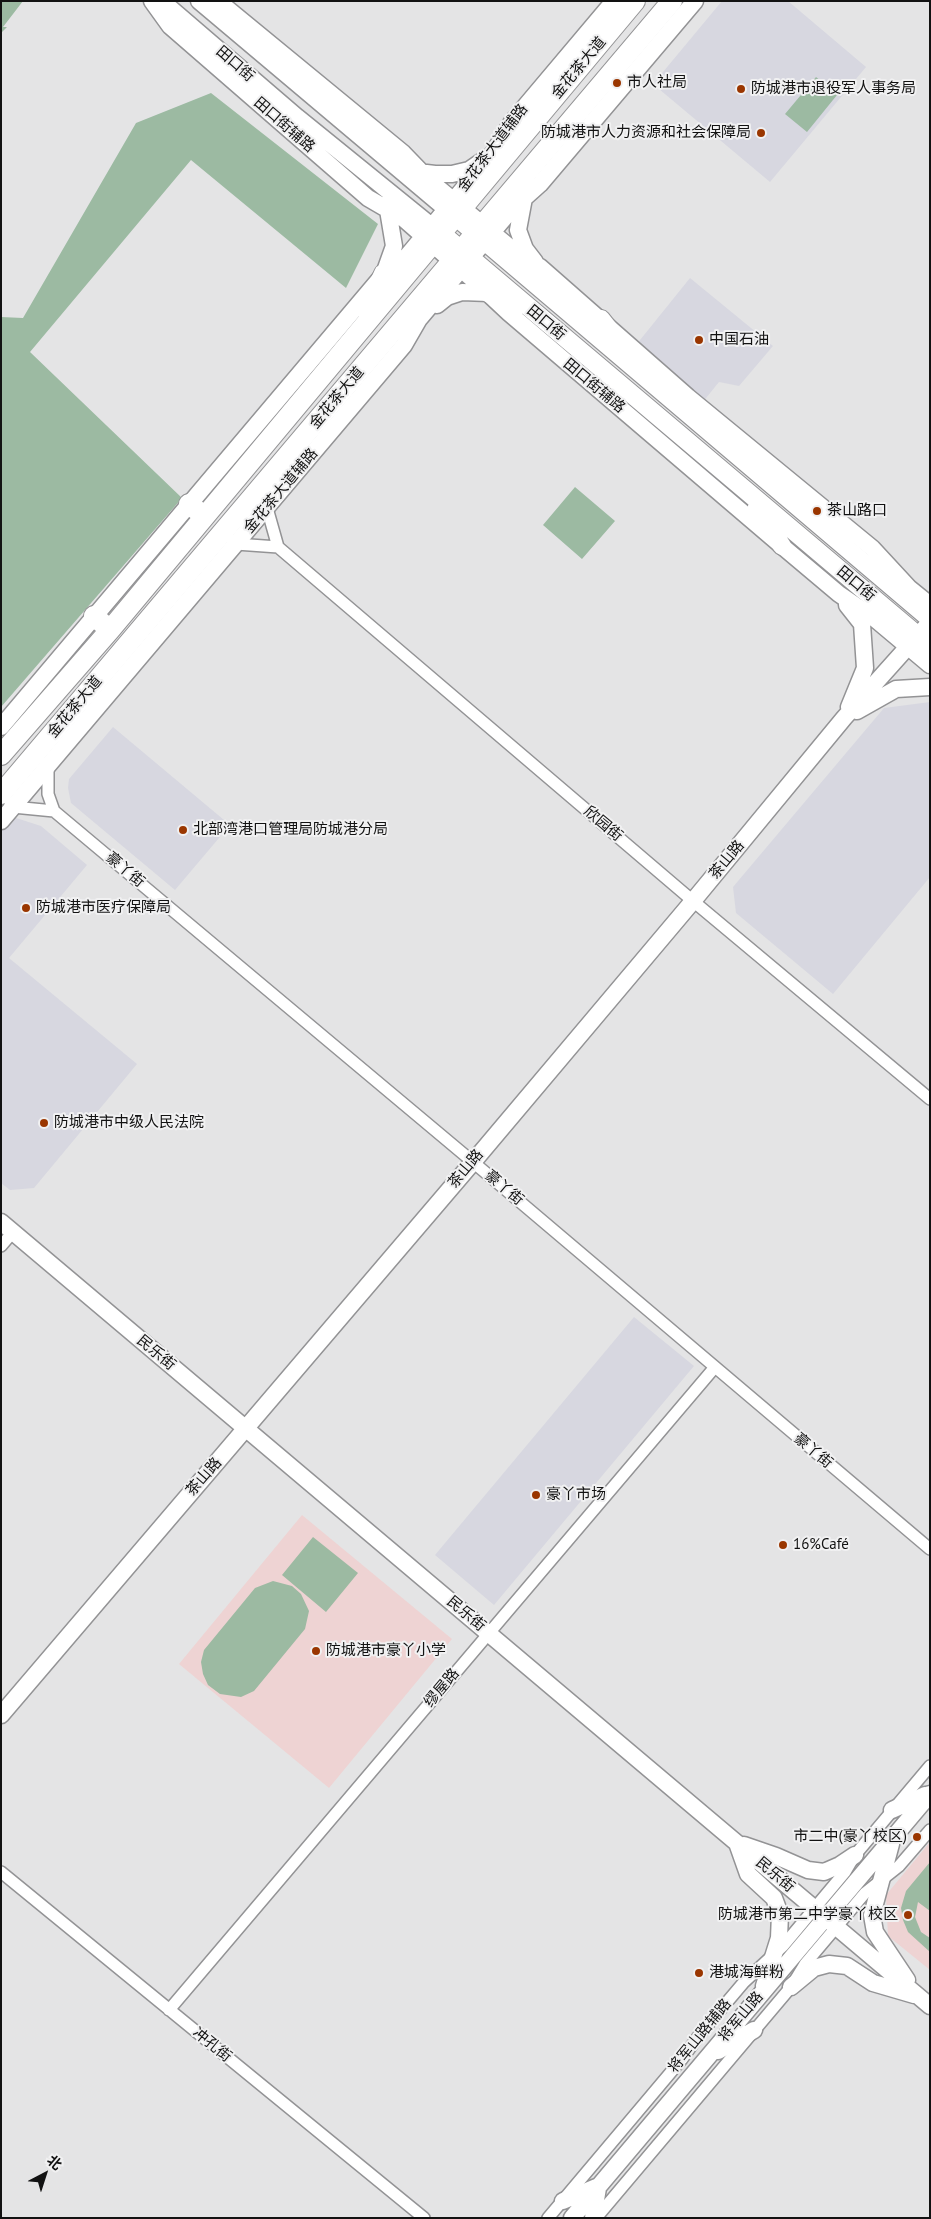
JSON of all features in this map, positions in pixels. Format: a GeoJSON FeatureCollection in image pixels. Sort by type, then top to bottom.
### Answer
{"type":"FeatureCollection","features":[{"type":"Feature","properties":{"kind":"highway","name":"金花茶大道"},"geometry":{"type":"LineString","coordinates":[[1,755],[110,630],[197,510],[356,335],[454,208],[635,1]]}},
{"type":"Feature","properties":{"kind":"highway","name":"金花茶大道"},"geometry":{"type":"LineString","coordinates":[[5,799],[41,761],[230,538],[260,502],[370,358],[461,260],[540,158],[672,1]]}},
{"type":"Feature","properties":{"kind":"highway"},"geometry":{"type":"LineString","coordinates":[[524,198],[540,158]]}},
{"type":"Feature","properties":{"kind":"highway"},"geometry":{"type":"LineString","coordinates":[[356,335],[384,274]]}},
{"type":"Feature","properties":{"kind":"highway"},"geometry":{"type":"LineString","coordinates":[[370,358],[419,319]]}},
{"type":"Feature","properties":{"kind":"highway"},"geometry":{"type":"LineString","coordinates":[[94,616],[110,630]]}},
{"type":"Feature","properties":{"kind":"main road","name":"田口街"},"geometry":{"type":"LineString","coordinates":[[454,208],[656,389],[930,621]]}},
{"type":"Feature","properties":{"kind":"main road","name":"田口街"},"geometry":{"type":"LineString","coordinates":[[432,235],[461,260],[539,316],[747,492],[919,643]]}},
{"type":"Feature","properties":{"kind":"main road"},"geometry":{"type":"LineString","coordinates":[[488,293],[539,316]]}},
{"type":"Feature","properties":{"kind":"main road"},"geometry":{"type":"LineString","coordinates":[[601,319],[656,389]]}},
{"type":"Feature","properties":{"kind":"main road"},"geometry":{"type":"LineString","coordinates":[[747,492],[782,546]]}},
{"type":"Feature","properties":{"kind":"street","name":"田口街辅路"},"geometry":{"type":"LineString","coordinates":[[152,1],[170,26],[292,123],[368,198],[432,235]]}},
{"type":"Feature","properties":{"kind":"street","name":"田口街"},"geometry":{"type":"LineString","coordinates":[[162,1],[292,123],[369,177],[432,235]]}},
{"type":"Feature","properties":{"kind":"street","name":"田口街"},"geometry":{"type":"LineString","coordinates":[[199,1],[229,18],[383,158],[454,208]]}},
{"type":"Feature","properties":{"kind":"street"},"geometry":{"type":"LineString","coordinates":[[218,1],[229,18],[403,153],[454,208]]}},
{"type":"Feature","properties":{"kind":"street","name":"金花茶大道辅路"},"geometry":{"type":"LineString","coordinates":[[454,208],[494,152],[512,122],[614,1]]}},
{"type":"Feature","properties":{"kind":"street"},"geometry":{"type":"LineString","coordinates":[[540,267],[483,233],[540,184],[695,1]]}},
{"type":"Feature","properties":{"kind":"street"},"geometry":{"type":"LineString","coordinates":[[383,158],[422,173],[452,174],[469,170],[494,152]]}},
{"type":"Feature","properties":{"kind":"street"},"geometry":{"type":"LineString","coordinates":[[369,177],[388,210],[394,246],[384,274]]}},
{"type":"Feature","properties":{"kind":"street"},"geometry":{"type":"LineString","coordinates":[[524,198],[518,230],[525,249],[540,267],[688,397],[872,548],[909,588],[930,605]]}},
{"type":"Feature","properties":{"kind":"street"},"geometry":{"type":"LineString","coordinates":[[1,727],[94,616],[197,510],[384,274],[432,235]]}},
{"type":"Feature","properties":{"kind":"street","name":"田口街辅路"},"geometry":{"type":"LineString","coordinates":[[461,260],[488,293],[509,313],[839,594],[874,618],[919,643],[930,665]]}},
{"type":"Feature","properties":{"kind":"street","name":"金花茶大道辅路"},"geometry":{"type":"LineString","coordinates":[[260,502],[404,345],[419,319],[461,260]]}},
{"type":"Feature","properties":{"kind":"street"},"geometry":{"type":"LineString","coordinates":[[419,319],[447,297],[462,292],[488,293]]}},
{"type":"Feature","properties":{"kind":"street"},"geometry":{"type":"LineString","coordinates":[[260,502],[278,547]]}},
{"type":"Feature","properties":{"kind":"street"},"geometry":{"type":"LineString","coordinates":[[230,538],[278,547]]}},
{"type":"Feature","properties":{"kind":"street","name":"欣园街"},"geometry":{"type":"LineString","coordinates":[[278,547],[693,901],[930,1099]]}},
{"type":"Feature","properties":{"kind":"street"},"geometry":{"type":"LineString","coordinates":[[839,594],[862,624],[865,668],[844,718]]}},
{"type":"Feature","properties":{"kind":"street","name":"茶山路"},"geometry":{"type":"LineString","coordinates":[[1,1715],[473,1162],[844,718],[919,643],[930,621]]}},
{"type":"Feature","properties":{"kind":"street"},"geometry":{"type":"LineString","coordinates":[[844,718],[896,690],[930,687]]}},
{"type":"Feature","properties":{"kind":"street"},"geometry":{"type":"LineString","coordinates":[[41,761],[48,794],[54,811]]}},
{"type":"Feature","properties":{"kind":"street"},"geometry":{"type":"LineString","coordinates":[[1,821],[5,799],[54,811]]}},
{"type":"Feature","properties":{"kind":"street","name":"豪丫街"},"geometry":{"type":"LineString","coordinates":[[54,811],[473,1162],[930,1549]]}},
{"type":"Feature","properties":{"kind":"street"},"geometry":{"type":"LineString","coordinates":[[1,1246],[7,1227]]}},
{"type":"Feature","properties":{"kind":"street","name":"民乐街"},"geometry":{"type":"LineString","coordinates":[[7,1227],[924,2001]]}},
{"type":"Feature","properties":{"kind":"street","name":"缪屋路"},"geometry":{"type":"LineString","coordinates":[[169,2010],[715,1367]]}},
{"type":"Feature","properties":{"kind":"street","name":"将军山路辅路"},"geometry":{"type":"LineString","coordinates":[[594,2218],[791,1986],[805,1964],[845,1872],[855,1855],[930,1766]]}},
{"type":"Feature","properties":{"kind":"street"},"geometry":{"type":"LineString","coordinates":[[892,1810],[930,1793]]}},
{"type":"Feature","properties":{"kind":"street","name":"将军山路"},"geometry":{"type":"LineString","coordinates":[[572,2218],[930,1793]]}},
{"type":"Feature","properties":{"kind":"street","name":"将军山路辅路"},"geometry":{"type":"LineString","coordinates":[[548,2218],[682,2060],[700,2034],[744,1982],[774,1954],[880,1882],[899,1866],[930,1830]]}},
{"type":"Feature","properties":{"kind":"street"},"geometry":{"type":"LineString","coordinates":[[893,1838],[872,1915],[875,1932],[924,2001]]}},
{"type":"Feature","properties":{"kind":"street"},"geometry":{"type":"LineString","coordinates":[[737,1843],[776,1856],[808,1870],[824,1872],[840,1865],[855,1855]]}},
{"type":"Feature","properties":{"kind":"street"},"geometry":{"type":"LineString","coordinates":[[737,1843],[748,1874],[774,1898],[780,1914],[781,1924],[762,1993]]}},
{"type":"Feature","properties":{"kind":"street","name":"冲孔街"},"geometry":{"type":"LineString","coordinates":[[1,1872],[424,2218]]}},
{"type":"Feature","properties":{"kind":"street"},"geometry":{"type":"LineString","coordinates":[[791,1986],[814,1968],[829,1964],[847,1966],[872,1983],[924,2001]]}},
{"type":"Feature","properties":{"kind":"street"},"geometry":{"type":"LineString","coordinates":[[707,2058],[754,2030]]}},
{"type":"Feature","properties":{"kind":"street"},"geometry":{"type":"LineString","coordinates":[[563,2201],[598,2186]]}},
{"type":"Feature","properties":{"kind":"street"},"geometry":{"type":"LineString","coordinates":[[594,2218],[598,2186]]}},
{"type":"Feature","properties":{"kind":"shaded area","name":"防城港市人力资源和社会保障局"},"geometry":{"type":"Polygon","coordinates":[[[722,1],[788,1],[866,67],[770,182],[653,84],[722,1]]]}},
{"type":"Feature","properties":{"kind":"shaded area"},"geometry":{"type":"Polygon","coordinates":[[[690,278],[773,346],[739,386],[719,382],[702,403],[636,345],[690,278]]]}},
{"type":"Feature","properties":{"kind":"shaded area"},"geometry":{"type":"Polygon","coordinates":[[[930,702],[930,877],[833,994],[736,913],[733,887],[884,708],[930,702]]]}},
{"type":"Feature","properties":{"kind":"shaded area"},"geometry":{"type":"Polygon","coordinates":[[[113,727],[230,825],[175,890],[71,803],[68,788],[69,779],[113,727]]]}},
{"type":"Feature","properties":{"kind":"shaded area","name":"防城港市中级人民法院"},"geometry":{"type":"Polygon","coordinates":[[[13,817],[41,826],[87,865],[9,958],[137,1064],[34,1188],[10,1190],[1,1183],[1,831],[13,817]]]}},
{"type":"Feature","properties":{"kind":"shaded area","name":"豪丫市场"},"geometry":{"type":"Polygon","coordinates":[[[634,1317],[694,1366],[494,1605],[435,1555],[634,1317]]]}},
{"type":"Feature","properties":{"kind":"shaded area","name":"防城港市豪丫小学"},"geometry":{"type":"Polygon","coordinates":[[[302,1515],[452,1639],[329,1788],[179,1664],[302,1515]]]}},
{"type":"Feature","properties":{"kind":"shaded area","name":"防城港市第二中学豪丫校区"},"geometry":{"type":"Polygon","coordinates":[[[930,1842],[930,1970],[888,1936],[886,1895],[930,1842]]]}},
{"type":"Feature","properties":{"kind":"green space"},"geometry":{"type":"Polygon","coordinates":[[[1,1],[23,1],[3,27],[7,27],[1,33],[1,1]]]}},
{"type":"Feature","properties":{"kind":"green space"},"geometry":{"type":"Polygon","coordinates":[[[816,77],[837,95],[807,132],[785,114],[816,77]]]}},
{"type":"Feature","properties":{"kind":"green space"},"geometry":{"type":"Polygon","coordinates":[[[211,93],[378,224],[346,288],[191,160],[30,352],[182,498],[1,707],[1,317],[23,318],[136,123],[211,93]]]}},
{"type":"Feature","properties":{"kind":"green space"},"geometry":{"type":"Polygon","coordinates":[[[575,487],[615,521],[582,559],[543,525],[575,487]]]}},
{"type":"Feature","properties":{"kind":"green space"},"geometry":{"type":"Polygon","coordinates":[[[313,1537],[358,1573],[326,1612],[282,1575],[313,1537]]]}},
{"type":"Feature","properties":{"kind":"green space"},"geometry":{"type":"Polygon","coordinates":[[[273,1581],[292,1586],[301,1594],[309,1611],[305,1629],[254,1691],[241,1697],[220,1694],[208,1685],[203,1674],[201,1662],[204,1650],[255,1588],[273,1581]]]}},
{"type":"Feature","properties":{"kind":"green space"},"geometry":{"type":"Polygon","coordinates":[[[930,1862],[930,1911],[918,1902],[915,1917],[921,1932],[930,1938],[930,1952],[908,1932],[901,1908],[906,1891],[930,1862]]]}},
{"type":"Feature","properties":{"kind":"place","name":"市人社局"},"geometry":{"type":"Point","coordinates":[617,83]}},
{"type":"Feature","properties":{"kind":"place","name":"防城港市退役军人事务局"},"geometry":{"type":"Point","coordinates":[741,89]}},
{"type":"Feature","properties":{"kind":"place","name":"防城港市人力资源和社会保障局"},"geometry":{"type":"Point","coordinates":[761,133]}},
{"type":"Feature","properties":{"kind":"place","name":"中国石油"},"geometry":{"type":"Point","coordinates":[699,340]}},
{"type":"Feature","properties":{"kind":"place","name":"茶山路口"},"geometry":{"type":"Point","coordinates":[817,511]}},
{"type":"Feature","properties":{"kind":"place","name":"北部湾港口管理局防城港分局"},"geometry":{"type":"Point","coordinates":[183,830]}},
{"type":"Feature","properties":{"kind":"place","name":"防城港市医疗保障局"},"geometry":{"type":"Point","coordinates":[26,908]}},
{"type":"Feature","properties":{"kind":"place","name":"防城港市中级人民法院"},"geometry":{"type":"Point","coordinates":[44,1123]}},
{"type":"Feature","properties":{"kind":"place","name":"豪丫市场"},"geometry":{"type":"Point","coordinates":[536,1495]}},
{"type":"Feature","properties":{"kind":"place","name":"16%Café"},"geometry":{"type":"Point","coordinates":[783,1545]}},
{"type":"Feature","properties":{"kind":"place","name":"防城港市豪丫小学"},"geometry":{"type":"Point","coordinates":[316,1651]}},
{"type":"Feature","properties":{"kind":"place","name":"市二中(豪丫校区)"},"geometry":{"type":"Point","coordinates":[917,1837]}},
{"type":"Feature","properties":{"kind":"place","name":"防城港市第二中学豪丫校区"},"geometry":{"type":"Point","coordinates":[908,1915]}},
{"type":"Feature","properties":{"kind":"place","name":"港城海鲜粉"},"geometry":{"type":"Point","coordinates":[699,1973]}}]}
